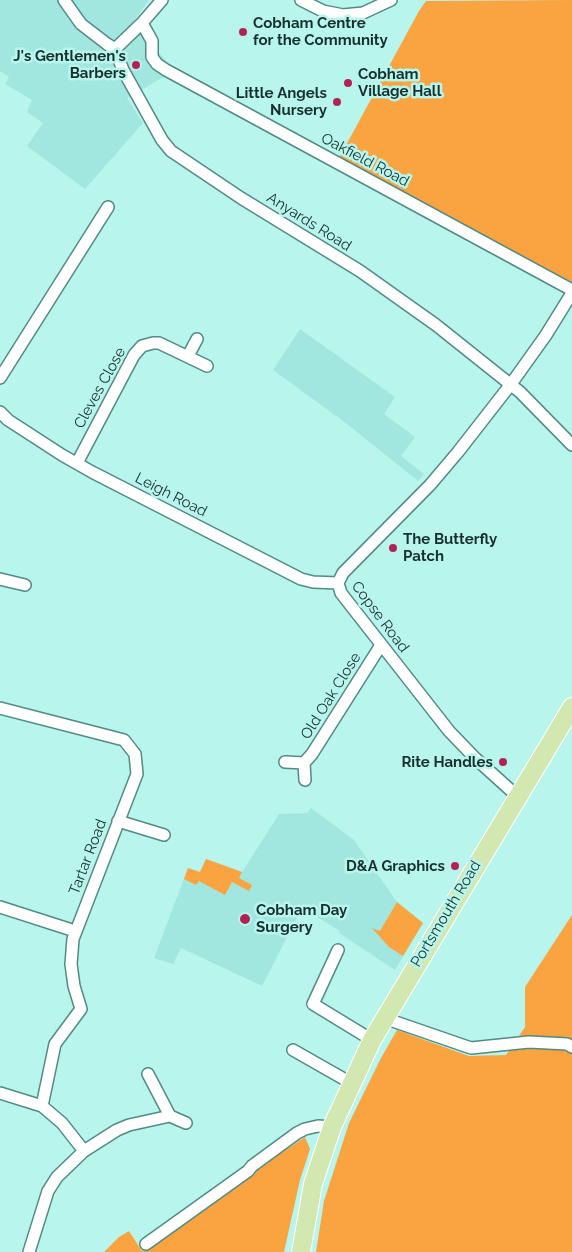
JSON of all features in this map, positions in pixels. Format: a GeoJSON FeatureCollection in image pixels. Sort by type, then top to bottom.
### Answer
{"type":"FeatureCollection","features":[{"type":"Feature","properties":{"kind":"main road","name":"Portsmouth Road"},"geometry":{"type":"LineString","coordinates":[[301,1252],[313,1184],[332,1127],[372,1040],[517,796],[572,708]]}},
{"type":"Feature","properties":{"kind":"street"},"geometry":{"type":"LineString","coordinates":[[64,0],[81,24],[115,49],[162,0]]}},
{"type":"Feature","properties":{"kind":"street"},"geometry":{"type":"LineString","coordinates":[[301,0],[323,11],[343,15],[364,13],[391,0]]}},
{"type":"Feature","properties":{"kind":"street","name":"Oakfield Road"},"geometry":{"type":"LineString","coordinates":[[142,23],[152,41],[152,57],[157,64],[166,70],[572,291],[546,335],[511,384]]}},
{"type":"Feature","properties":{"kind":"street","name":"Anyards Road"},"geometry":{"type":"LineString","coordinates":[[115,49],[118,60],[127,77],[162,140],[171,151],[241,198],[360,271],[436,325],[511,384],[572,445]]}},
{"type":"Feature","properties":{"kind":"street"},"geometry":{"type":"LineString","coordinates":[[0,378],[108,207]]}},
{"type":"Feature","properties":{"kind":"street"},"geometry":{"type":"LineString","coordinates":[[188,356],[197,339]]}},
{"type":"Feature","properties":{"kind":"street","name":"Cleves Close"},"geometry":{"type":"LineString","coordinates":[[77,463],[137,350],[148,344],[160,343],[207,366]]}},
{"type":"Feature","properties":{"kind":"street","name":"Copse Road"},"geometry":{"type":"LineString","coordinates":[[511,384],[430,485],[343,573],[338,583],[341,593],[449,731],[475,758],[517,796]]}},
{"type":"Feature","properties":{"kind":"street","name":"Leigh Road"},"geometry":{"type":"LineString","coordinates":[[0,412],[15,425],[77,463],[301,579],[313,582],[338,583]]}},
{"type":"Feature","properties":{"kind":"street"},"geometry":{"type":"LineString","coordinates":[[0,579],[25,585]]}},
{"type":"Feature","properties":{"kind":"street","name":"Old Oak Close"},"geometry":{"type":"LineString","coordinates":[[305,780],[304,763],[312,754],[381,645]]}},
{"type":"Feature","properties":{"kind":"street","name":"Tartar Road"},"geometry":{"type":"LineString","coordinates":[[0,708],[124,740],[135,754],[137,774],[75,931],[71,964],[74,986],[81,1009],[55,1044],[42,1106]]}},
{"type":"Feature","properties":{"kind":"street","name":"Old Oak Close"},"geometry":{"type":"LineString","coordinates":[[285,762],[304,763]]}},
{"type":"Feature","properties":{"kind":"street"},"geometry":{"type":"LineString","coordinates":[[118,821],[164,836]]}},
{"type":"Feature","properties":{"kind":"street"},"geometry":{"type":"LineString","coordinates":[[0,906],[75,931]]}},
{"type":"Feature","properties":{"kind":"street"},"geometry":{"type":"LineString","coordinates":[[338,950],[313,1004],[372,1040]]}},
{"type":"Feature","properties":{"kind":"street"},"geometry":{"type":"LineString","coordinates":[[384,1018],[471,1048],[529,1042],[567,1044],[572,1047]]}},
{"type":"Feature","properties":{"kind":"street"},"geometry":{"type":"LineString","coordinates":[[293,1050],[351,1083]]}},
{"type":"Feature","properties":{"kind":"street"},"geometry":{"type":"LineString","coordinates":[[148,1074],[170,1116]]}},
{"type":"Feature","properties":{"kind":"street"},"geometry":{"type":"LineString","coordinates":[[0,1093],[42,1106],[62,1122],[84,1151]]}},
{"type":"Feature","properties":{"kind":"street"},"geometry":{"type":"LineString","coordinates":[[29,1252],[48,1192],[57,1177],[84,1151],[117,1130],[129,1125],[170,1116],[186,1123]]}},
{"type":"Feature","properties":{"kind":"street"},"geometry":{"type":"LineString","coordinates":[[146,1244],[248,1171],[297,1133],[318,1126],[332,1127]]}},
{"type":"Feature","properties":{"kind":"shaded area"},"geometry":{"type":"Polygon","coordinates":[[[0,0],[149,0],[134,21],[174,71],[127,98],[143,123],[85,189],[27,146],[43,123],[27,112],[32,100],[5,84],[9,77],[0,71],[0,0]]]}},
{"type":"Feature","properties":{"kind":"shaded area"},"geometry":{"type":"Polygon","coordinates":[[[572,0],[572,285],[339,158],[426,1],[572,0]]]}},
{"type":"Feature","properties":{"kind":"shaded area"},"geometry":{"type":"Polygon","coordinates":[[[300,329],[395,397],[384,414],[415,437],[401,456],[424,474],[418,481],[347,424],[273,370],[300,329]]]}},
{"type":"Feature","properties":{"kind":"shaded area"},"geometry":{"type":"Polygon","coordinates":[[[311,808],[354,840],[397,902],[423,923],[395,970],[339,933],[340,931],[302,908],[262,986],[181,948],[173,964],[154,958],[188,868],[200,872],[206,859],[242,872],[279,814],[307,813],[311,808]]]}},
{"type":"Feature","properties":{"kind":"shaded area"},"geometry":{"type":"Polygon","coordinates":[[[206,859],[242,872],[239,878],[252,885],[249,891],[232,882],[225,895],[199,881],[196,885],[184,879],[188,868],[200,872],[206,859]]]}},
{"type":"Feature","properties":{"kind":"shaded area"},"geometry":{"type":"Polygon","coordinates":[[[397,902],[423,923],[403,956],[389,947],[372,928],[380,931],[397,902]]]}},
{"type":"Feature","properties":{"kind":"shaded area"},"geometry":{"type":"Polygon","coordinates":[[[572,915],[572,1252],[316,1252],[324,1201],[349,1123],[397,1030],[469,1056],[506,1055],[525,1027],[525,987],[572,915]]]}},
{"type":"Feature","properties":{"kind":"shaded area"},"geometry":{"type":"Polygon","coordinates":[[[305,1137],[310,1149],[300,1180],[284,1252],[104,1252],[119,1237],[129,1231],[142,1251],[229,1188],[305,1137]]]}},
{"type":"Feature","properties":{"kind":"place","name":"Cobham Centre for the Community"},"geometry":{"type":"Point","coordinates":[243,32]}},
{"type":"Feature","properties":{"kind":"place","name":"J's Gentlemen's Barbers"},"geometry":{"type":"Point","coordinates":[136,65]}},
{"type":"Feature","properties":{"kind":"place","name":"Cobham Village Hall"},"geometry":{"type":"Point","coordinates":[348,83]}},
{"type":"Feature","properties":{"kind":"place","name":"Little Angels Nursery"},"geometry":{"type":"Point","coordinates":[337,102]}},
{"type":"Feature","properties":{"kind":"place","name":"The Butterfly Patch"},"geometry":{"type":"Point","coordinates":[393,548]}},
{"type":"Feature","properties":{"kind":"place","name":"Rite Handles"},"geometry":{"type":"Point","coordinates":[503,762]}},
{"type":"Feature","properties":{"kind":"place","name":"D&A Graphics"},"geometry":{"type":"Point","coordinates":[455,866]}},
{"type":"Feature","properties":{"kind":"place","name":"Cobham Day Surgery"},"geometry":{"type":"Point","coordinates":[245,919]}}]}
